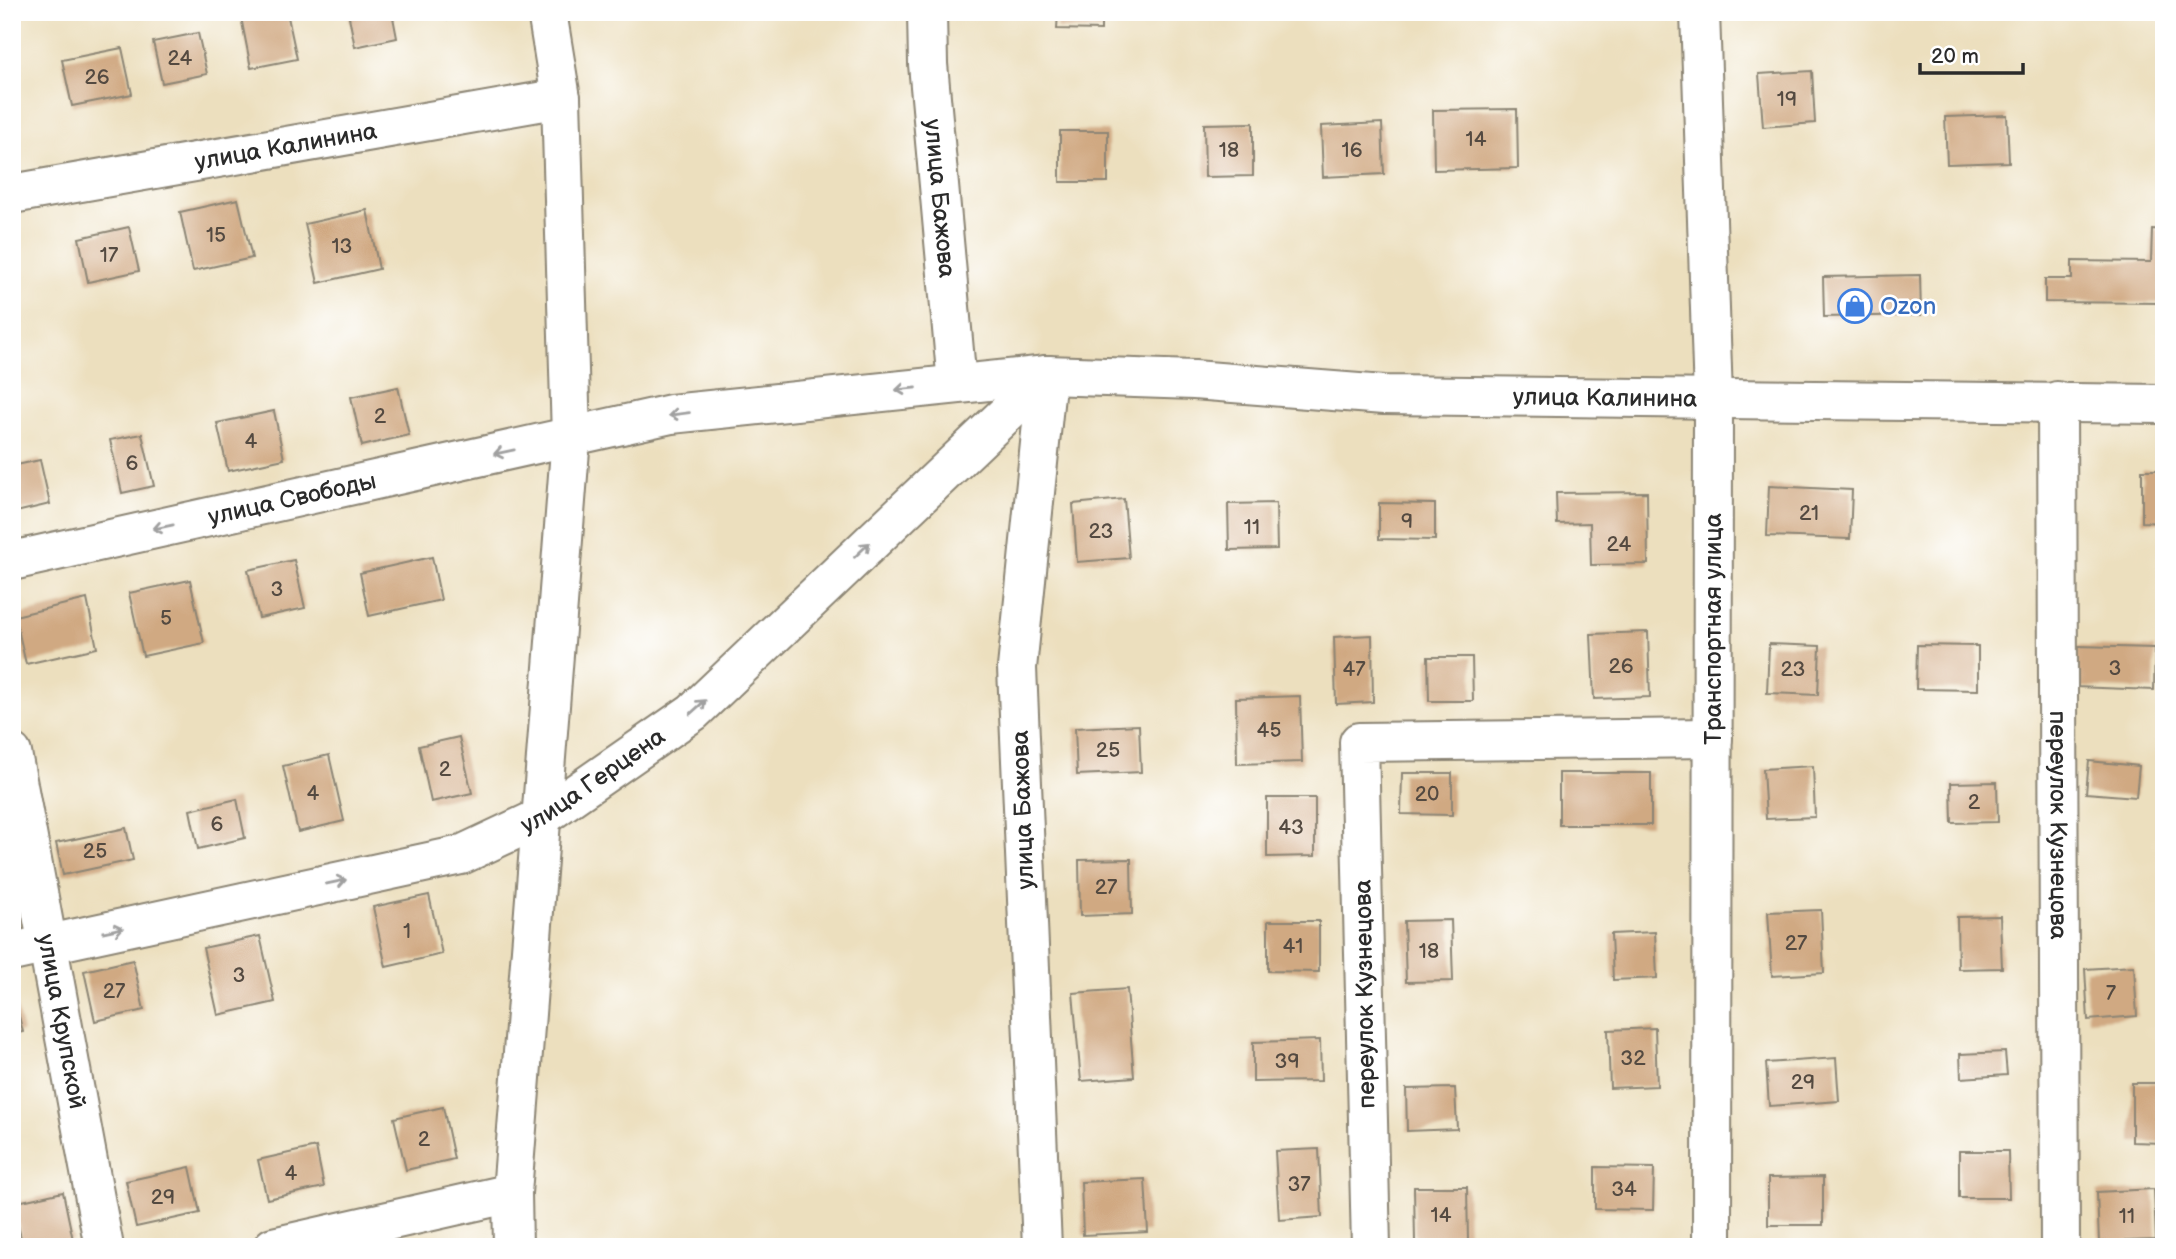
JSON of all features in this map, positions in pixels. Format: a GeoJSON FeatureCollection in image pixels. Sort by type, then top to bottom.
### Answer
{"type":"FeatureCollection","features":[{"type":"Feature","properties":{"kind":"street"},"geometry":{"type":"LineString","coordinates":[[513,1247],[512,1193],[571,437],[561,98],[547,12]]}},
{"type":"Feature","properties":{"kind":"street","name":"улица Бажова"},"geometry":{"type":"LineString","coordinates":[[927,12],[928,64],[957,384]]}},
{"type":"Feature","properties":{"kind":"street","name":"Транспортная улица"},"geometry":{"type":"LineString","coordinates":[[1700,12],[1713,398],[1712,1247]]}},
{"type":"Feature","properties":{"kind":"street","name":"улица Калинина"},"geometry":{"type":"LineString","coordinates":[[12,194],[561,98]]}},
{"type":"Feature","properties":{"kind":"street","name":"улица Калинина"},"geometry":{"type":"LineString","coordinates":[[957,384],[1046,375],[1194,380],[1384,396],[2164,404]]}},
{"type":"Feature","properties":{"kind":"street","name":"улица Бажова"},"geometry":{"type":"LineString","coordinates":[[1042,1247],[1017,668],[1046,375]]}},
{"type":"Feature","properties":{"kind":"street","name":"улица Герцена"},"geometry":{"type":"LineString","coordinates":[[29,949],[461,855],[542,817],[693,712],[1046,375]]}},
{"type":"Feature","properties":{"kind":"street","name":"улица Свободы"},"geometry":{"type":"LineString","coordinates":[[12,561],[671,414],[957,384]]}},
{"type":"Feature","properties":{"kind":"street","name":"переулок Кузнецова"},"geometry":{"type":"LineString","coordinates":[[2057,401],[2060,1247]]}},
{"type":"Feature","properties":{"kind":"street","name":"переулок Кузнецова"},"geometry":{"type":"LineString","coordinates":[[1371,1247],[1359,742],[1713,738]]}},
{"type":"Feature","properties":{"kind":"street","name":"улица Крупской"},"geometry":{"type":"LineString","coordinates":[[12,753],[29,949],[104,1247]]}},
{"type":"Feature","properties":{"kind":"street"},"geometry":{"type":"LineString","coordinates":[[273,1247],[512,1193]]}},
{"type":"Feature","properties":{"kind":"building"},"geometry":{"type":"Polygon","coordinates":[[[240,12],[287,12],[297,59],[251,68],[240,12]]]}},
{"type":"Feature","properties":{"kind":"building"},"geometry":{"type":"Polygon","coordinates":[[[348,12],[392,12],[397,38],[355,47],[348,12]]]}},
{"type":"Feature","properties":{"kind":"building"},"geometry":{"type":"Polygon","coordinates":[[[447,12],[480,12],[480,13],[448,20],[447,12]]]}},
{"type":"Feature","properties":{"kind":"building"},"geometry":{"type":"Polygon","coordinates":[[[1058,12],[1101,12],[1101,30],[1057,29],[1058,12]]]}},
{"type":"Feature","properties":{"kind":"building"},"geometry":{"type":"Polygon","coordinates":[[[198,33],[207,74],[162,83],[153,42],[198,33]]]}},
{"type":"Feature","properties":{"kind":"building"},"geometry":{"type":"Polygon","coordinates":[[[122,48],[132,94],[72,106],[62,60],[122,48]]]}},
{"type":"Feature","properties":{"kind":"building"},"geometry":{"type":"Polygon","coordinates":[[[1812,71],[1815,123],[1763,127],[1759,74],[1812,71]]]}},
{"type":"Feature","properties":{"kind":"building"},"geometry":{"type":"Polygon","coordinates":[[[1517,109],[1518,168],[1434,170],[1433,110],[1517,109]]]}},
{"type":"Feature","properties":{"kind":"building"},"geometry":{"type":"Polygon","coordinates":[[[2007,115],[2009,162],[1947,164],[1945,117],[2007,115]]]}},
{"type":"Feature","properties":{"kind":"building"},"geometry":{"type":"Polygon","coordinates":[[[1253,123],[1253,176],[1205,177],[1204,124],[1253,123]]]}},
{"type":"Feature","properties":{"kind":"building"},"geometry":{"type":"Polygon","coordinates":[[[1382,123],[1384,174],[1323,177],[1321,126],[1382,123]]]}},
{"type":"Feature","properties":{"kind":"building"},"geometry":{"type":"Polygon","coordinates":[[[1060,131],[1108,131],[1108,182],[1060,182],[1060,131]]]}},
{"type":"Feature","properties":{"kind":"building"},"geometry":{"type":"Polygon","coordinates":[[[238,199],[252,258],[193,271],[180,212],[238,199]]]}},
{"type":"Feature","properties":{"kind":"building"},"geometry":{"type":"Polygon","coordinates":[[[367,210],[379,269],[318,283],[305,224],[367,210]]]}},
{"type":"Feature","properties":{"kind":"building"},"geometry":{"type":"Polygon","coordinates":[[[129,227],[139,271],[88,282],[79,238],[129,227]]]}},
{"type":"Feature","properties":{"kind":"building"},"geometry":{"type":"Polygon","coordinates":[[[2152,229],[2164,230],[2164,303],[2045,302],[2045,279],[2072,279],[2072,261],[2151,262],[2152,229]]]}},
{"type":"Feature","properties":{"kind":"building"},"geometry":{"type":"Polygon","coordinates":[[[1920,275],[1921,315],[1824,317],[1823,277],[1920,275]]]}},
{"type":"Feature","properties":{"kind":"building"},"geometry":{"type":"Polygon","coordinates":[[[398,387],[409,435],[362,446],[351,397],[398,387]]]}},
{"type":"Feature","properties":{"kind":"building"},"geometry":{"type":"Polygon","coordinates":[[[274,411],[284,459],[228,471],[217,423],[274,411]]]}},
{"type":"Feature","properties":{"kind":"building"},"geometry":{"type":"Polygon","coordinates":[[[142,434],[154,486],[122,493],[110,440],[142,434]]]}},
{"type":"Feature","properties":{"kind":"building"},"geometry":{"type":"Polygon","coordinates":[[[40,460],[50,504],[12,513],[12,466],[40,460]]]}},
{"type":"Feature","properties":{"kind":"building"},"geometry":{"type":"Polygon","coordinates":[[[2142,470],[2164,470],[2164,523],[2142,522],[2142,470]]]}},
{"type":"Feature","properties":{"kind":"building"},"geometry":{"type":"Polygon","coordinates":[[[1769,486],[1852,490],[1850,539],[1767,536],[1769,486]]]}},
{"type":"Feature","properties":{"kind":"building"},"geometry":{"type":"Polygon","coordinates":[[[1647,492],[1648,564],[1591,565],[1590,523],[1557,524],[1556,493],[1647,492]]]}},
{"type":"Feature","properties":{"kind":"building"},"geometry":{"type":"Polygon","coordinates":[[[1124,499],[1129,558],[1077,562],[1073,504],[1124,499]]]}},
{"type":"Feature","properties":{"kind":"building"},"geometry":{"type":"Polygon","coordinates":[[[1276,503],[1277,549],[1229,550],[1228,504],[1276,503]]]}},
{"type":"Feature","properties":{"kind":"building"},"geometry":{"type":"Polygon","coordinates":[[[1379,503],[1435,504],[1435,540],[1379,539],[1379,503]]]}},
{"type":"Feature","properties":{"kind":"building"},"geometry":{"type":"Polygon","coordinates":[[[432,557],[441,600],[369,616],[360,573],[432,557]]]}},
{"type":"Feature","properties":{"kind":"building"},"geometry":{"type":"Polygon","coordinates":[[[294,560],[305,608],[259,618],[248,570],[294,560]]]}},
{"type":"Feature","properties":{"kind":"building"},"geometry":{"type":"Polygon","coordinates":[[[190,580],[204,643],[143,656],[129,593],[190,580]]]}},
{"type":"Feature","properties":{"kind":"building"},"geometry":{"type":"Polygon","coordinates":[[[87,599],[97,648],[26,664],[15,616],[87,599]]]}},
{"type":"Feature","properties":{"kind":"building"},"geometry":{"type":"Polygon","coordinates":[[[1648,632],[1650,697],[1594,699],[1591,634],[1648,632]]]}},
{"type":"Feature","properties":{"kind":"building"},"geometry":{"type":"Polygon","coordinates":[[[1372,635],[1373,702],[1336,704],[1334,637],[1372,635]]]}},
{"type":"Feature","properties":{"kind":"building"},"geometry":{"type":"Polygon","coordinates":[[[1769,644],[1820,646],[1818,695],[1767,693],[1769,644]]]}},
{"type":"Feature","properties":{"kind":"building"},"geometry":{"type":"Polygon","coordinates":[[[1917,645],[1978,646],[1978,690],[1916,689],[1917,645]]]}},
{"type":"Feature","properties":{"kind":"building"},"geometry":{"type":"Polygon","coordinates":[[[2077,646],[2155,648],[2154,690],[2075,687],[2077,646]]]}},
{"type":"Feature","properties":{"kind":"building"},"geometry":{"type":"Polygon","coordinates":[[[1428,657],[1472,657],[1473,701],[1429,701],[1428,657]]]}},
{"type":"Feature","properties":{"kind":"building"},"geometry":{"type":"Polygon","coordinates":[[[1300,696],[1302,762],[1237,764],[1236,698],[1300,696]]]}},
{"type":"Feature","properties":{"kind":"building"},"geometry":{"type":"Polygon","coordinates":[[[1139,725],[1141,772],[1077,775],[1075,728],[1139,725]]]}},
{"type":"Feature","properties":{"kind":"building"},"geometry":{"type":"Polygon","coordinates":[[[459,737],[472,793],[431,802],[419,746],[459,737]]]}},
{"type":"Feature","properties":{"kind":"building"},"geometry":{"type":"Polygon","coordinates":[[[329,755],[344,821],[298,832],[283,766],[329,755]]]}},
{"type":"Feature","properties":{"kind":"building"},"geometry":{"type":"Polygon","coordinates":[[[2089,761],[2139,766],[2136,797],[2086,793],[2089,761]]]}},
{"type":"Feature","properties":{"kind":"building"},"geometry":{"type":"Polygon","coordinates":[[[1813,766],[1815,817],[1766,819],[1763,769],[1813,766]]]}},
{"type":"Feature","properties":{"kind":"building"},"geometry":{"type":"Polygon","coordinates":[[[1402,773],[1452,773],[1452,815],[1401,814],[1402,773]]]}},
{"type":"Feature","properties":{"kind":"building"},"geometry":{"type":"Polygon","coordinates":[[[1559,773],[1651,773],[1651,825],[1559,825],[1559,773]]]}},
{"type":"Feature","properties":{"kind":"building"},"geometry":{"type":"Polygon","coordinates":[[[1997,782],[1998,822],[1952,823],[1951,783],[1997,782]]]}},
{"type":"Feature","properties":{"kind":"building"},"geometry":{"type":"Polygon","coordinates":[[[1267,798],[1315,798],[1315,856],[1267,857],[1267,798]]]}},
{"type":"Feature","properties":{"kind":"building"},"geometry":{"type":"Polygon","coordinates":[[[237,799],[245,838],[198,849],[190,810],[237,799]]]}},
{"type":"Feature","properties":{"kind":"building"},"geometry":{"type":"Polygon","coordinates":[[[126,828],[133,860],[63,875],[56,843],[126,828]]]}},
{"type":"Feature","properties":{"kind":"building"},"geometry":{"type":"Polygon","coordinates":[[[1131,859],[1132,914],[1080,916],[1079,860],[1131,859]]]}},
{"type":"Feature","properties":{"kind":"building"},"geometry":{"type":"Polygon","coordinates":[[[429,895],[442,954],[386,967],[373,907],[429,895]]]}},
{"type":"Feature","properties":{"kind":"building"},"geometry":{"type":"Polygon","coordinates":[[[1821,910],[1824,973],[1772,976],[1768,912],[1821,910]]]}},
{"type":"Feature","properties":{"kind":"building"},"geometry":{"type":"Polygon","coordinates":[[[2000,916],[2002,968],[1958,969],[1957,917],[2000,916]]]}},
{"type":"Feature","properties":{"kind":"building"},"geometry":{"type":"Polygon","coordinates":[[[1451,920],[1453,981],[1406,982],[1404,921],[1451,920]]]}},
{"type":"Feature","properties":{"kind":"building"},"geometry":{"type":"Polygon","coordinates":[[[1268,921],[1319,921],[1319,972],[1268,971],[1268,921]]]}},
{"type":"Feature","properties":{"kind":"building"},"geometry":{"type":"Polygon","coordinates":[[[1655,932],[1657,978],[1613,980],[1611,934],[1655,932]]]}},
{"type":"Feature","properties":{"kind":"building"},"geometry":{"type":"Polygon","coordinates":[[[260,936],[275,1002],[218,1015],[203,948],[260,936]]]}},
{"type":"Feature","properties":{"kind":"building"},"geometry":{"type":"Polygon","coordinates":[[[133,960],[144,1010],[95,1021],[84,971],[133,960]]]}},
{"type":"Feature","properties":{"kind":"building"},"geometry":{"type":"Polygon","coordinates":[[[2134,966],[2137,1016],[2088,1020],[2085,969],[2134,966]]]}},
{"type":"Feature","properties":{"kind":"building"},"geometry":{"type":"Polygon","coordinates":[[[12,989],[23,1032],[12,1034],[12,989]]]}},
{"type":"Feature","properties":{"kind":"building"},"geometry":{"type":"Polygon","coordinates":[[[1127,989],[1134,1077],[1081,1081],[1073,993],[1127,989]]]}},
{"type":"Feature","properties":{"kind":"building"},"geometry":{"type":"Polygon","coordinates":[[[1655,1028],[1657,1086],[1610,1088],[1608,1030],[1655,1028]]]}},
{"type":"Feature","properties":{"kind":"building"},"geometry":{"type":"Polygon","coordinates":[[[1320,1040],[1321,1081],[1253,1082],[1253,1042],[1320,1040]]]}},
{"type":"Feature","properties":{"kind":"building"},"geometry":{"type":"Polygon","coordinates":[[[2005,1052],[2007,1075],[1961,1078],[1960,1054],[2005,1052]]]}},
{"type":"Feature","properties":{"kind":"building"},"geometry":{"type":"Polygon","coordinates":[[[1836,1058],[1839,1101],[1769,1106],[1766,1063],[1836,1058]]]}},
{"type":"Feature","properties":{"kind":"building"},"geometry":{"type":"Polygon","coordinates":[[[2132,1083],[2164,1083],[2164,1143],[2132,1142],[2132,1083]]]}},
{"type":"Feature","properties":{"kind":"building"},"geometry":{"type":"Polygon","coordinates":[[[1455,1088],[1457,1129],[1407,1131],[1406,1089],[1455,1088]]]}},
{"type":"Feature","properties":{"kind":"building"},"geometry":{"type":"Polygon","coordinates":[[[443,1107],[454,1159],[406,1170],[394,1118],[443,1107]]]}},
{"type":"Feature","properties":{"kind":"building"},"geometry":{"type":"Polygon","coordinates":[[[316,1147],[324,1187],[267,1199],[258,1160],[316,1147]]]}},
{"type":"Feature","properties":{"kind":"building"},"geometry":{"type":"Polygon","coordinates":[[[1319,1149],[1322,1217],[1279,1220],[1275,1151],[1319,1149]]]}},
{"type":"Feature","properties":{"kind":"building"},"geometry":{"type":"Polygon","coordinates":[[[1959,1151],[2008,1151],[2009,1198],[1959,1198],[1959,1151]]]}},
{"type":"Feature","properties":{"kind":"building"},"geometry":{"type":"Polygon","coordinates":[[[190,1167],[200,1213],[136,1227],[126,1181],[190,1167]]]}},
{"type":"Feature","properties":{"kind":"building"},"geometry":{"type":"Polygon","coordinates":[[[1595,1167],[1654,1168],[1653,1210],[1595,1209],[1595,1167]]]}},
{"type":"Feature","properties":{"kind":"building"},"geometry":{"type":"Polygon","coordinates":[[[1823,1177],[1823,1225],[1768,1225],[1768,1178],[1823,1177]]]}},
{"type":"Feature","properties":{"kind":"building"},"geometry":{"type":"Polygon","coordinates":[[[1145,1179],[1148,1232],[1083,1235],[1081,1182],[1145,1179]]]}},
{"type":"Feature","properties":{"kind":"building"},"geometry":{"type":"Polygon","coordinates":[[[1414,1187],[1467,1187],[1468,1242],[1415,1242],[1414,1187]]]}},
{"type":"Feature","properties":{"kind":"building"},"geometry":{"type":"Polygon","coordinates":[[[2154,1189],[2156,1240],[2099,1242],[2097,1192],[2154,1189]]]}},
{"type":"Feature","properties":{"kind":"building"},"geometry":{"type":"Polygon","coordinates":[[[63,1192],[73,1240],[42,1247],[23,1247],[13,1203],[63,1192]]]}},
{"type":"Feature","properties":{"kind":"place","name":"Ozon"},"geometry":{"type":"Point","coordinates":[1855,306]}}]}
